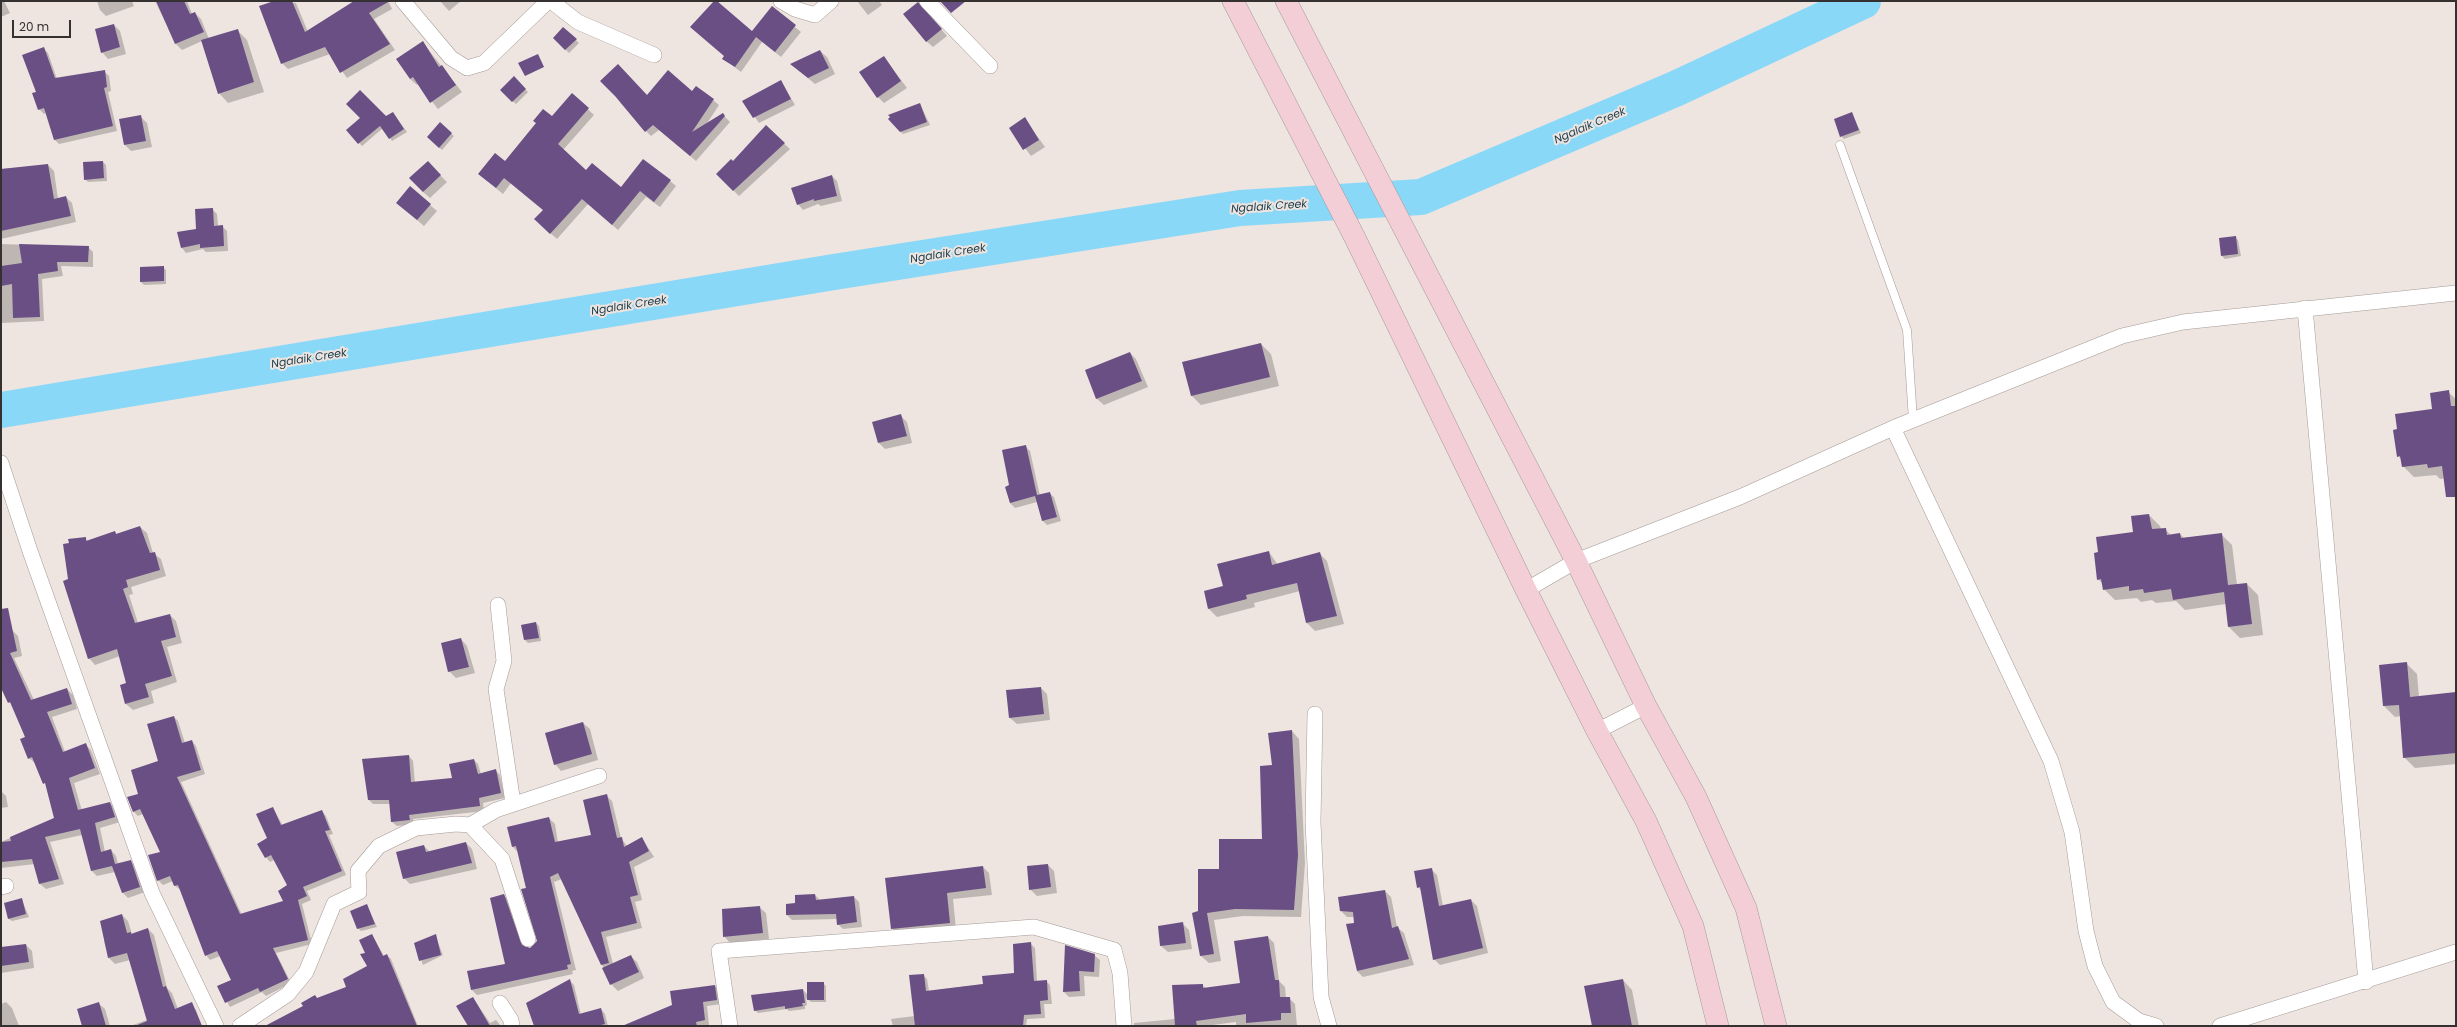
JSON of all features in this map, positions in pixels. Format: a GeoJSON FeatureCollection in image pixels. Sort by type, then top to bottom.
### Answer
{"type":"FeatureCollection","features":[{"type":"Feature","properties":{"kind":"main road"},"geometry":{"type":"LineString","coordinates":[[1233,1],[1355,238],[1526,590],[1597,731],[1646,821],[1693,926],[1718,1026]]}},
{"type":"Feature","properties":{"kind":"main road"},"geometry":{"type":"LineString","coordinates":[[1286,1],[1576,560],[1646,706],[1696,797],[1746,908],[1776,1026]]}},
{"type":"Feature","properties":{"kind":"street"},"geometry":{"type":"LineString","coordinates":[[403,1],[451,58],[467,68],[484,63],[550,1],[578,22],[654,55]]}},
{"type":"Feature","properties":{"kind":"street"},"geometry":{"type":"LineString","coordinates":[[781,1],[815,15],[831,1]]}},
{"type":"Feature","properties":{"kind":"street"},"geometry":{"type":"LineString","coordinates":[[927,1],[990,66]]}},
{"type":"Feature","properties":{"kind":"street"},"geometry":{"type":"LineString","coordinates":[[1526,590],[1576,560],[1740,497],[1893,428],[2122,336],[2183,322],[2456,293]]}},
{"type":"Feature","properties":{"kind":"street"},"geometry":{"type":"LineString","coordinates":[[2305,308],[2366,982]]}},
{"type":"Feature","properties":{"kind":"street"},"geometry":{"type":"LineString","coordinates":[[1893,428],[2051,761],[2072,832],[2086,931],[2095,966],[2113,1002],[2140,1021],[2156,1026]]}},
{"type":"Feature","properties":{"kind":"street"},"geometry":{"type":"LineString","coordinates":[[2,464],[30,552],[152,893],[216,1026]]}},
{"type":"Feature","properties":{"kind":"street"},"geometry":{"type":"LineString","coordinates":[[498,605],[504,661],[496,689],[513,803]]}},
{"type":"Feature","properties":{"kind":"street"},"geometry":{"type":"LineString","coordinates":[[1597,731],[1646,706]]}},
{"type":"Feature","properties":{"kind":"street"},"geometry":{"type":"LineString","coordinates":[[1315,714],[1313,822],[1319,965],[1321,997],[1329,1026]]}},
{"type":"Feature","properties":{"kind":"street"},"geometry":{"type":"LineString","coordinates":[[240,1026],[288,994],[306,972],[334,904],[359,892],[358,870],[379,846],[416,828],[456,824],[470,825],[496,810],[513,803],[599,776]]}},
{"type":"Feature","properties":{"kind":"street"},"geometry":{"type":"LineString","coordinates":[[470,825],[502,859],[528,939]]}},
{"type":"Feature","properties":{"kind":"street"},"geometry":{"type":"LineString","coordinates":[[730,1026],[719,950],[921,934],[1034,928],[1114,950],[1120,973],[1124,1026]]}},
{"type":"Feature","properties":{"kind":"street"},"geometry":{"type":"LineString","coordinates":[[2220,1026],[2366,982],[2456,952]]}},
{"type":"Feature","properties":{"kind":"street"},"geometry":{"type":"LineString","coordinates":[[500,1003],[511,1020],[512,1026]]}},
{"type":"Feature","properties":{"kind":"lane"},"geometry":{"type":"LineString","coordinates":[[1840,145],[1907,330],[1913,420]]}},
{"type":"Feature","properties":{"kind":"building"},"geometry":{"type":"Polygon","coordinates":[[[156,1],[184,1],[190,14],[195,12],[204,32],[175,44],[156,1]]]}},
{"type":"Feature","properties":{"kind":"building"},"geometry":{"type":"Polygon","coordinates":[[[274,1],[292,1],[305,32],[354,1],[390,1],[369,13],[390,44],[340,73],[325,47],[281,64],[259,6],[274,1]]]}},
{"type":"Feature","properties":{"kind":"building"},"geometry":{"type":"Polygon","coordinates":[[[714,1],[717,1],[752,31],[772,6],[796,25],[775,52],[756,37],[735,67],[722,59],[724,56],[690,27],[714,1]]]}},
{"type":"Feature","properties":{"kind":"building"},"geometry":{"type":"Polygon","coordinates":[[[940,1],[966,1],[951,13],[940,1]]]}},
{"type":"Feature","properties":{"kind":"building"},"geometry":{"type":"Polygon","coordinates":[[[918,2],[942,29],[926,42],[903,14],[918,2]]]}},
{"type":"Feature","properties":{"kind":"building"},"geometry":{"type":"Polygon","coordinates":[[[114,24],[120,47],[101,53],[95,29],[114,24]]]}},
{"type":"Feature","properties":{"kind":"building"},"geometry":{"type":"Polygon","coordinates":[[[563,27],[577,39],[565,50],[553,38],[563,27]]]}},
{"type":"Feature","properties":{"kind":"building"},"geometry":{"type":"Polygon","coordinates":[[[238,29],[254,82],[218,94],[201,40],[238,29]]]}},
{"type":"Feature","properties":{"kind":"building"},"geometry":{"type":"Polygon","coordinates":[[[423,41],[439,67],[442,65],[456,85],[430,103],[413,77],[410,79],[396,59],[423,41]]]}},
{"type":"Feature","properties":{"kind":"building"},"geometry":{"type":"Polygon","coordinates":[[[44,47],[55,78],[105,70],[107,87],[104,88],[113,126],[54,140],[44,108],[38,110],[32,93],[36,92],[22,55],[44,47]]]}},
{"type":"Feature","properties":{"kind":"building"},"geometry":{"type":"Polygon","coordinates":[[[820,50],[829,68],[808,78],[790,64],[820,50]]]}},
{"type":"Feature","properties":{"kind":"building"},"geometry":{"type":"Polygon","coordinates":[[[538,54],[544,67],[525,76],[518,63],[538,54]]]}},
{"type":"Feature","properties":{"kind":"building"},"geometry":{"type":"Polygon","coordinates":[[[884,56],[901,81],[877,98],[859,72],[884,56]]]}},
{"type":"Feature","properties":{"kind":"building"},"geometry":{"type":"Polygon","coordinates":[[[618,64],[647,95],[668,70],[692,91],[696,86],[714,99],[692,132],[723,113],[725,116],[690,156],[653,125],[645,132],[615,96],[600,81],[618,64]]]}},
{"type":"Feature","properties":{"kind":"building"},"geometry":{"type":"Polygon","coordinates":[[[514,76],[526,89],[512,102],[500,90],[514,76]]]}},
{"type":"Feature","properties":{"kind":"building"},"geometry":{"type":"Polygon","coordinates":[[[781,80],[791,99],[753,118],[742,101],[781,80]]]}},
{"type":"Feature","properties":{"kind":"building"},"geometry":{"type":"Polygon","coordinates":[[[360,90],[386,116],[393,112],[404,129],[389,139],[380,126],[358,144],[346,130],[360,118],[346,104],[360,90]]]}},
{"type":"Feature","properties":{"kind":"building"},"geometry":{"type":"Polygon","coordinates":[[[572,93],[589,108],[558,144],[586,170],[592,163],[621,187],[643,159],[671,180],[654,202],[640,191],[612,225],[582,199],[550,234],[534,219],[543,210],[504,178],[496,188],[478,174],[495,153],[505,161],[536,123],[533,121],[543,109],[552,116],[572,93]]]}},
{"type":"Feature","properties":{"kind":"building"},"geometry":{"type":"Polygon","coordinates":[[[920,103],[927,122],[900,132],[888,119],[890,117],[888,115],[920,103]]]}},
{"type":"Feature","properties":{"kind":"building"},"geometry":{"type":"Polygon","coordinates":[[[1852,112],[1859,130],[1840,137],[1834,119],[1852,112]]]}},
{"type":"Feature","properties":{"kind":"building"},"geometry":{"type":"Polygon","coordinates":[[[141,115],[146,141],[124,145],[119,119],[141,115]]]}},
{"type":"Feature","properties":{"kind":"building"},"geometry":{"type":"Polygon","coordinates":[[[1025,117],[1039,140],[1023,150],[1009,128],[1025,117]]]}},
{"type":"Feature","properties":{"kind":"building"},"geometry":{"type":"Polygon","coordinates":[[[440,122],[452,133],[439,148],[427,137],[440,122]]]}},
{"type":"Feature","properties":{"kind":"building"},"geometry":{"type":"Polygon","coordinates":[[[766,125],[785,143],[733,191],[716,174],[731,159],[733,161],[766,125]]]}},
{"type":"Feature","properties":{"kind":"building"},"geometry":{"type":"Polygon","coordinates":[[[103,161],[104,178],[84,180],[83,162],[103,161]]]}},
{"type":"Feature","properties":{"kind":"building"},"geometry":{"type":"Polygon","coordinates":[[[428,161],[441,175],[423,192],[409,178],[428,161]]]}},
{"type":"Feature","properties":{"kind":"building"},"geometry":{"type":"Polygon","coordinates":[[[48,164],[54,199],[66,196],[71,216],[1,231],[1,169],[48,164]]]}},
{"type":"Feature","properties":{"kind":"building"},"geometry":{"type":"Polygon","coordinates":[[[832,175],[837,196],[814,201],[814,199],[797,205],[791,188],[832,175]]]}},
{"type":"Feature","properties":{"kind":"building"},"geometry":{"type":"Polygon","coordinates":[[[410,186],[431,204],[417,220],[396,203],[410,186]]]}},
{"type":"Feature","properties":{"kind":"building"},"geometry":{"type":"Polygon","coordinates":[[[213,208],[214,226],[223,225],[224,246],[200,248],[200,244],[181,248],[177,232],[196,229],[195,209],[213,208]]]}},
{"type":"Feature","properties":{"kind":"building"},"geometry":{"type":"Polygon","coordinates":[[[2236,236],[2238,254],[2221,256],[2219,238],[2236,236]]]}},
{"type":"Feature","properties":{"kind":"building"},"geometry":{"type":"Polygon","coordinates":[[[19,244],[89,246],[88,262],[57,262],[58,271],[38,274],[40,317],[13,318],[12,284],[1,286],[1,266],[22,263],[19,244]]]}},
{"type":"Feature","properties":{"kind":"building"},"geometry":{"type":"Polygon","coordinates":[[[164,266],[164,281],[140,282],[140,267],[164,266]]]}},
{"type":"Feature","properties":{"kind":"building"},"geometry":{"type":"Polygon","coordinates":[[[1261,343],[1270,377],[1191,396],[1182,362],[1261,343]]]}},
{"type":"Feature","properties":{"kind":"building"},"geometry":{"type":"Polygon","coordinates":[[[1130,352],[1142,381],[1096,399],[1085,370],[1130,352]]]}},
{"type":"Feature","properties":{"kind":"building"},"geometry":{"type":"Polygon","coordinates":[[[2449,390],[2451,406],[2456,406],[2456,497],[2446,497],[2442,466],[2428,468],[2427,464],[2402,467],[2400,456],[2397,457],[2393,430],[2397,429],[2395,414],[2432,409],[2430,393],[2449,390]]]}},
{"type":"Feature","properties":{"kind":"building"},"geometry":{"type":"Polygon","coordinates":[[[901,414],[907,436],[878,443],[872,422],[901,414]]]}},
{"type":"Feature","properties":{"kind":"building"},"geometry":{"type":"Polygon","coordinates":[[[1026,445],[1037,495],[1050,492],[1057,517],[1042,521],[1035,496],[1010,503],[1005,487],[1009,485],[1002,450],[1026,445]]]}},
{"type":"Feature","properties":{"kind":"building"},"geometry":{"type":"Polygon","coordinates":[[[2149,514],[2152,529],[2166,528],[2167,535],[2180,533],[2181,538],[2222,533],[2228,585],[2247,583],[2252,624],[2228,627],[2224,592],[2173,600],[2171,589],[2144,593],[2143,589],[2129,591],[2129,586],[2103,590],[2101,579],[2097,580],[2094,553],[2098,552],[2096,537],[2133,532],[2131,516],[2149,514]]]}},
{"type":"Feature","properties":{"kind":"building"},"geometry":{"type":"Polygon","coordinates":[[[140,526],[150,553],[155,552],[160,570],[126,580],[128,587],[123,589],[135,623],[170,614],[176,637],[161,641],[172,676],[145,684],[149,697],[125,704],[120,685],[126,683],[117,649],[88,659],[63,581],[68,579],[63,544],[69,543],[68,539],[86,537],[86,541],[115,531],[116,534],[140,526]]]}},
{"type":"Feature","properties":{"kind":"building"},"geometry":{"type":"Polygon","coordinates":[[[1269,551],[1272,565],[1320,552],[1337,616],[1306,623],[1297,583],[1246,595],[1247,599],[1208,609],[1204,591],[1223,586],[1217,564],[1269,551]]]}},
{"type":"Feature","properties":{"kind":"building"},"geometry":{"type":"Polygon","coordinates":[[[8,608],[17,651],[10,653],[31,700],[67,688],[72,704],[47,712],[63,752],[86,743],[95,768],[69,778],[78,810],[110,802],[115,817],[95,823],[101,852],[111,849],[115,864],[131,860],[140,887],[122,893],[112,866],[91,871],[80,829],[45,837],[59,879],[39,884],[32,859],[1,862],[1,842],[11,841],[10,837],[54,818],[45,783],[43,784],[32,757],[28,759],[20,739],[25,737],[10,702],[8,703],[1,688],[1,609],[8,608]]]}},
{"type":"Feature","properties":{"kind":"building"},"geometry":{"type":"Polygon","coordinates":[[[536,622],[539,638],[524,640],[521,625],[536,622]]]}},
{"type":"Feature","properties":{"kind":"building"},"geometry":{"type":"Polygon","coordinates":[[[461,638],[469,667],[448,672],[441,643],[461,638]]]}},
{"type":"Feature","properties":{"kind":"building"},"geometry":{"type":"Polygon","coordinates":[[[2407,662],[2410,697],[2456,692],[2456,753],[2403,758],[2399,705],[2383,706],[2379,665],[2407,662]]]}},
{"type":"Feature","properties":{"kind":"building"},"geometry":{"type":"Polygon","coordinates":[[[1041,687],[1044,714],[1009,718],[1006,690],[1041,687]]]}},
{"type":"Feature","properties":{"kind":"building"},"geometry":{"type":"Polygon","coordinates":[[[174,716],[182,743],[192,740],[201,770],[177,777],[240,914],[283,901],[278,891],[287,885],[271,855],[265,858],[257,844],[267,838],[256,814],[273,807],[281,825],[322,810],[330,830],[325,831],[342,871],[303,887],[307,896],[298,900],[308,940],[273,948],[288,979],[260,992],[258,988],[225,1003],[217,986],[231,980],[217,951],[205,956],[178,885],[174,886],[170,876],[157,881],[148,855],[160,852],[140,809],[133,812],[127,797],[138,794],[131,770],[158,761],[147,724],[174,716]]]}},
{"type":"Feature","properties":{"kind":"building"},"geometry":{"type":"Polygon","coordinates":[[[583,722],[592,754],[554,765],[545,733],[583,722]]]}},
{"type":"Feature","properties":{"kind":"building"},"geometry":{"type":"Polygon","coordinates":[[[1292,730],[1298,855],[1294,910],[1235,909],[1207,913],[1214,954],[1200,956],[1192,913],[1198,911],[1198,869],[1219,869],[1219,839],[1262,839],[1260,766],[1272,765],[1268,733],[1292,730]]]}},
{"type":"Feature","properties":{"kind":"building"},"geometry":{"type":"Polygon","coordinates":[[[409,755],[411,782],[452,778],[449,764],[474,759],[478,774],[496,769],[501,793],[479,798],[480,806],[409,815],[410,820],[391,822],[389,800],[368,800],[362,759],[409,755]]]}},
{"type":"Feature","properties":{"kind":"building"},"geometry":{"type":"Polygon","coordinates":[[[607,794],[617,838],[622,837],[624,847],[642,837],[649,851],[629,862],[638,895],[630,897],[637,923],[601,932],[609,963],[601,965],[558,873],[550,877],[571,964],[567,965],[568,969],[471,990],[467,971],[505,964],[490,898],[504,894],[522,945],[530,948],[537,941],[521,889],[526,888],[516,846],[512,847],[507,827],[549,817],[555,842],[591,835],[583,800],[607,794]]]}},
{"type":"Feature","properties":{"kind":"building"},"geometry":{"type":"Polygon","coordinates":[[[466,842],[472,863],[403,879],[396,852],[424,845],[426,852],[466,842]]]}},
{"type":"Feature","properties":{"kind":"building"},"geometry":{"type":"Polygon","coordinates":[[[1048,864],[1051,887],[1029,890],[1027,866],[1048,864]]]}},
{"type":"Feature","properties":{"kind":"building"},"geometry":{"type":"Polygon","coordinates":[[[983,866],[986,888],[947,893],[950,923],[891,929],[885,878],[983,866]]]}},
{"type":"Feature","properties":{"kind":"building"},"geometry":{"type":"Polygon","coordinates":[[[1432,868],[1439,906],[1471,899],[1483,948],[1433,960],[1420,887],[1417,888],[1414,871],[1432,868]]]}},
{"type":"Feature","properties":{"kind":"building"},"geometry":{"type":"Polygon","coordinates":[[[1385,890],[1392,928],[1398,926],[1409,959],[1357,971],[1346,924],[1354,923],[1353,912],[1340,911],[1338,897],[1385,890]]]}},
{"type":"Feature","properties":{"kind":"building"},"geometry":{"type":"Polygon","coordinates":[[[815,894],[816,900],[854,896],[857,922],[837,925],[836,914],[786,915],[786,904],[795,903],[795,895],[815,894]]]}},
{"type":"Feature","properties":{"kind":"building"},"geometry":{"type":"Polygon","coordinates":[[[22,898],[26,914],[8,919],[4,903],[22,898]]]}},
{"type":"Feature","properties":{"kind":"building"},"geometry":{"type":"Polygon","coordinates":[[[367,904],[375,924],[357,929],[350,911],[367,904]]]}},
{"type":"Feature","properties":{"kind":"building"},"geometry":{"type":"Polygon","coordinates":[[[760,906],[763,933],[723,937],[722,909],[760,906]]]}},
{"type":"Feature","properties":{"kind":"building"},"geometry":{"type":"Polygon","coordinates":[[[122,914],[127,933],[131,932],[131,934],[148,928],[163,987],[166,986],[175,1009],[192,1002],[202,1026],[135,1026],[147,1021],[127,953],[108,958],[100,921],[122,914]]]}},
{"type":"Feature","properties":{"kind":"building"},"geometry":{"type":"Polygon","coordinates":[[[1183,922],[1186,943],[1160,946],[1158,926],[1183,922]]]}},
{"type":"Feature","properties":{"kind":"building"},"geometry":{"type":"Polygon","coordinates":[[[372,934],[383,956],[387,954],[417,1026],[265,1026],[303,1006],[301,1003],[315,995],[317,998],[346,987],[343,979],[367,966],[360,954],[365,953],[359,940],[372,934]]]}},
{"type":"Feature","properties":{"kind":"building"},"geometry":{"type":"Polygon","coordinates":[[[436,934],[441,955],[419,961],[414,943],[436,934]]]}},
{"type":"Feature","properties":{"kind":"building"},"geometry":{"type":"Polygon","coordinates":[[[1268,936],[1275,980],[1279,980],[1280,997],[1290,997],[1291,1013],[1281,1013],[1281,1020],[1246,1023],[1246,1014],[1196,1021],[1197,1026],[1175,1026],[1172,985],[1203,984],[1203,988],[1240,983],[1234,941],[1268,936]]]}},
{"type":"Feature","properties":{"kind":"building"},"geometry":{"type":"Polygon","coordinates":[[[1031,942],[1034,981],[1047,980],[1048,1000],[1040,1001],[1041,1014],[1024,1015],[1023,1026],[915,1026],[909,975],[924,974],[926,991],[983,984],[982,976],[1014,973],[1013,944],[1031,942]]]}},
{"type":"Feature","properties":{"kind":"building"},"geometry":{"type":"Polygon","coordinates":[[[26,944],[29,962],[1,966],[1,947],[26,944]]]}},
{"type":"Feature","properties":{"kind":"building"},"geometry":{"type":"Polygon","coordinates":[[[1065,945],[1095,954],[1094,972],[1079,971],[1080,991],[1063,992],[1065,945]]]}},
{"type":"Feature","properties":{"kind":"building"},"geometry":{"type":"Polygon","coordinates":[[[631,955],[639,972],[610,985],[602,968],[631,955]]]}},
{"type":"Feature","properties":{"kind":"building"},"geometry":{"type":"Polygon","coordinates":[[[570,979],[579,1014],[601,1008],[605,1024],[597,1026],[534,1026],[526,1003],[570,979]]]}},
{"type":"Feature","properties":{"kind":"building"},"geometry":{"type":"Polygon","coordinates":[[[1623,979],[1632,1026],[1592,1026],[1584,986],[1623,979]]]}},
{"type":"Feature","properties":{"kind":"building"},"geometry":{"type":"Polygon","coordinates":[[[807,982],[824,982],[824,1000],[807,1000],[807,982]]]}},
{"type":"Feature","properties":{"kind":"building"},"geometry":{"type":"Polygon","coordinates":[[[715,985],[717,1000],[703,1002],[705,1020],[696,1022],[697,1026],[622,1026],[672,1005],[670,991],[715,985]]]}},
{"type":"Feature","properties":{"kind":"building"},"geometry":{"type":"Polygon","coordinates":[[[803,989],[805,1003],[802,1003],[803,1006],[785,1009],[785,1006],[754,1011],[751,995],[803,989]]]}},
{"type":"Feature","properties":{"kind":"building"},"geometry":{"type":"Polygon","coordinates":[[[473,997],[490,1026],[468,1026],[456,1006],[473,997]]]}},
{"type":"Feature","properties":{"kind":"building"},"geometry":{"type":"Polygon","coordinates":[[[99,1002],[106,1026],[82,1026],[77,1009],[99,1002]]]}},
{"type":"Feature","properties":{"kind":"waterway","name":"Ngalaik Creek"},"geometry":{"type":"LineString","coordinates":[[1,410],[834,272],[1240,208],[1421,197],[1675,89],[1863,1]]}}]}
